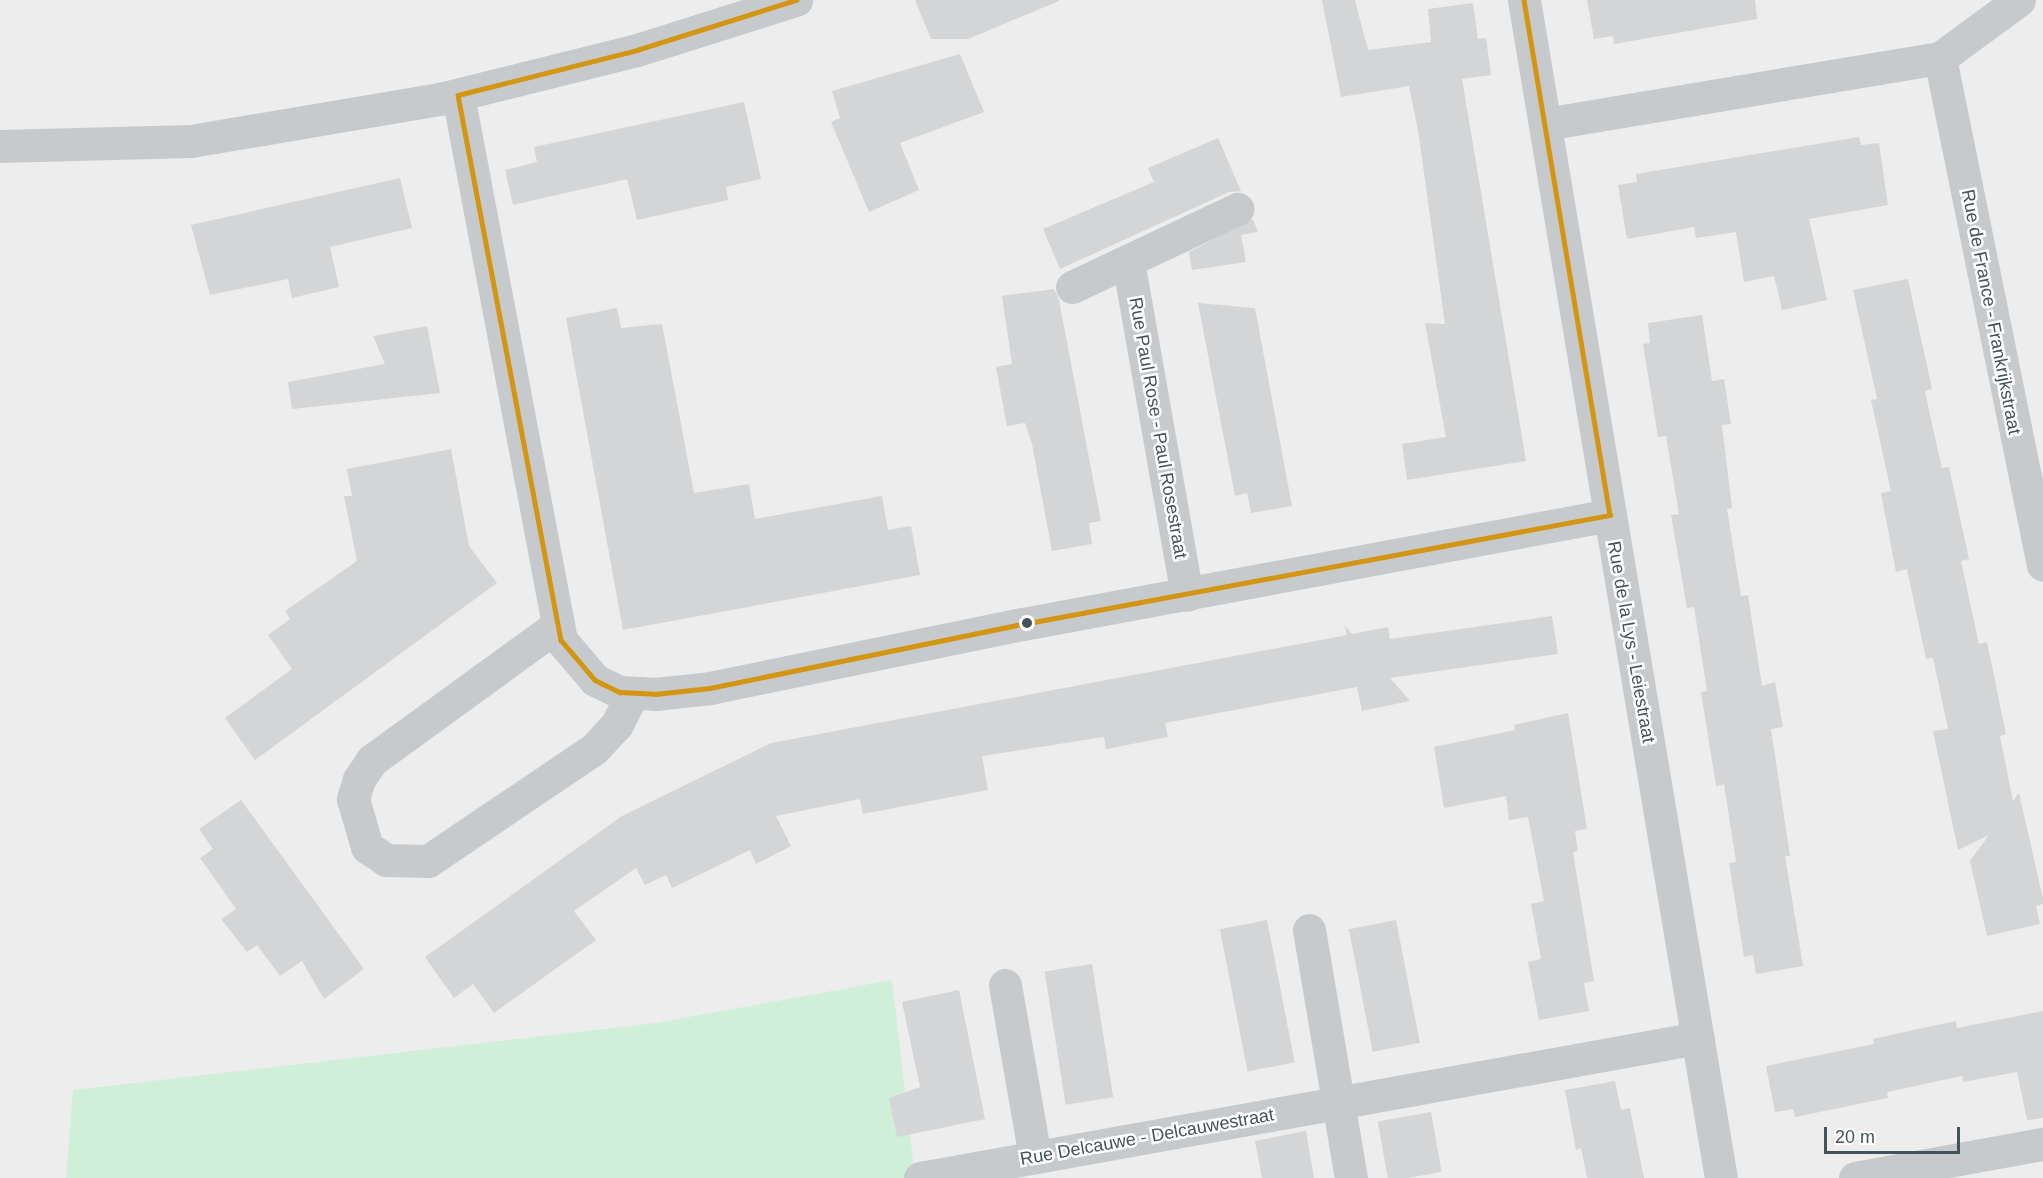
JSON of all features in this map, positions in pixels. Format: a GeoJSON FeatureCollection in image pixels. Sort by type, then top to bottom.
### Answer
{"type":"FeatureCollection","features":[{"type":"Feature","properties":{"kind":"street"},"geometry":{"type":"LineString","coordinates":[[0,146],[191,141],[458,96],[637,50],[796,0]]}},
{"type":"Feature","properties":{"kind":"street","name":"Rue de la Lys - Leiestraat"},"geometry":{"type":"LineString","coordinates":[[1524,0],[1721,1178]]}},
{"type":"Feature","properties":{"kind":"street"},"geometry":{"type":"LineString","coordinates":[[1545,124],[1940,58],[2019,0]]}},
{"type":"Feature","properties":{"kind":"street","name":"Rue de France - Frankrijkstraat"},"geometry":{"type":"LineString","coordinates":[[1940,58],[2043,565]]}},
{"type":"Feature","properties":{"kind":"street"},"geometry":{"type":"LineString","coordinates":[[458,96],[561,640],[595,680],[620,692],[710,688],[1187,595],[1610,516]]}},
{"type":"Feature","properties":{"kind":"street"},"geometry":{"type":"LineString","coordinates":[[1072,287],[1237,209]]}},
{"type":"Feature","properties":{"kind":"street","name":"Rue Paul Rose - Paul Rosestraat"},"geometry":{"type":"LineString","coordinates":[[1128,261],[1187,595]]}},
{"type":"Feature","properties":{"kind":"street"},"geometry":{"type":"LineString","coordinates":[[558,625],[372,760],[359,779],[353,799],[367,847],[386,860],[428,861],[594,749],[617,724],[633,693]]}},
{"type":"Feature","properties":{"kind":"street"},"geometry":{"type":"LineString","coordinates":[[1309,930],[1351,1178]]}},
{"type":"Feature","properties":{"kind":"street"},"geometry":{"type":"LineString","coordinates":[[1005,985],[1035,1157]]}},
{"type":"Feature","properties":{"kind":"street","name":"Rue Delcauwe - Delcauwestraat"},"geometry":{"type":"LineString","coordinates":[[920,1178],[1698,1038]]}},
{"type":"Feature","properties":{"kind":"street"},"geometry":{"type":"LineString","coordinates":[[1855,1178],[2043,1144]]}},
{"type":"Feature","properties":{"kind":"green space"},"geometry":{"type":"Polygon","coordinates":[[[892,980],[915,1178],[66,1178],[73,1090],[656,1023],[892,980]]]}},
{"type":"Feature","properties":{"kind":"building"},"geometry":{"type":"Polygon","coordinates":[[[915,0],[1059,1],[968,39],[931,39],[915,0]]]}},
{"type":"Feature","properties":{"kind":"building"},"geometry":{"type":"Polygon","coordinates":[[[1322,0],[1355,0],[1368,50],[1431,42],[1428,9],[1473,3],[1478,39],[1486,38],[1491,75],[1462,79],[1526,461],[1407,480],[1402,444],[1446,437],[1425,323],[1445,324],[1418,130],[1409,86],[1341,97],[1322,0]]]}},
{"type":"Feature","properties":{"kind":"building"},"geometry":{"type":"Polygon","coordinates":[[[1587,0],[1755,0],[1757,19],[1614,44],[1613,36],[1594,39],[1587,0]]]}},
{"type":"Feature","properties":{"kind":"building"},"geometry":{"type":"Polygon","coordinates":[[[960,54],[984,112],[900,143],[919,190],[869,212],[831,122],[840,118],[832,91],[960,54]]]}},
{"type":"Feature","properties":{"kind":"building"},"geometry":{"type":"Polygon","coordinates":[[[744,102],[761,179],[726,187],[728,200],[637,220],[627,179],[513,205],[505,170],[537,162],[534,147],[744,102]]]}},
{"type":"Feature","properties":{"kind":"building"},"geometry":{"type":"Polygon","coordinates":[[[1859,137],[1861,145],[1879,143],[1888,205],[1809,219],[1827,300],[1782,310],[1774,276],[1744,282],[1736,232],[1696,238],[1694,227],[1627,239],[1618,185],[1637,182],[1636,174],[1859,137]]]}},
{"type":"Feature","properties":{"kind":"building"},"geometry":{"type":"Polygon","coordinates":[[[1218,138],[1241,191],[1229,192],[1060,269],[1043,229],[1154,182],[1148,168],[1218,138]]]}},
{"type":"Feature","properties":{"kind":"building"},"geometry":{"type":"Polygon","coordinates":[[[400,178],[412,228],[330,247],[339,287],[292,298],[288,279],[210,295],[191,225],[400,178]]]}},
{"type":"Feature","properties":{"kind":"building"},"geometry":{"type":"Polygon","coordinates":[[[1253,219],[1258,232],[1241,235],[1246,262],[1192,270],[1189,252],[1253,219]]]}},
{"type":"Feature","properties":{"kind":"building"},"geometry":{"type":"Polygon","coordinates":[[[1908,279],[1932,389],[1925,391],[1933,429],[1942,468],[1949,467],[1969,559],[1961,561],[1979,644],[1987,642],[2006,734],[2000,736],[2013,801],[2019,793],[2043,899],[2043,904],[2036,906],[2040,924],[1987,936],[1970,861],[1989,835],[1958,850],[1933,731],[1948,729],[1933,658],[1926,659],[1907,569],[1896,572],[1881,493],[1891,491],[1871,400],[1877,399],[1853,290],[1908,279]]]}},
{"type":"Feature","properties":{"kind":"building"},"geometry":{"type":"Polygon","coordinates":[[[1054,289],[1059,300],[1101,521],[1089,523],[1092,544],[1052,551],[1032,444],[1025,423],[1007,426],[996,367],[1012,364],[1002,296],[1054,289]]]}},
{"type":"Feature","properties":{"kind":"building"},"geometry":{"type":"Polygon","coordinates":[[[1198,303],[1255,308],[1292,506],[1251,513],[1247,493],[1235,496],[1198,303]]]}},
{"type":"Feature","properties":{"kind":"building"},"geometry":{"type":"Polygon","coordinates":[[[617,308],[621,328],[662,324],[694,493],[749,484],[755,519],[882,496],[888,530],[911,526],[920,575],[623,630],[566,318],[617,308]]]}},
{"type":"Feature","properties":{"kind":"building"},"geometry":{"type":"Polygon","coordinates":[[[1702,315],[1712,381],[1724,379],[1731,424],[1722,425],[1732,508],[1727,509],[1741,596],[1748,595],[1762,686],[1775,682],[1783,727],[1771,729],[1790,856],[1785,856],[1803,966],[1756,974],[1753,955],[1744,957],[1729,863],[1736,862],[1724,784],[1716,786],[1701,692],[1707,691],[1694,607],[1687,608],[1671,515],[1679,514],[1666,436],[1658,437],[1643,344],[1650,343],[1648,323],[1702,315]]]}},
{"type":"Feature","properties":{"kind":"building"},"geometry":{"type":"Polygon","coordinates":[[[427,326],[440,393],[292,409],[288,382],[385,364],[373,336],[427,326]]]}},
{"type":"Feature","properties":{"kind":"building"},"geometry":{"type":"Polygon","coordinates":[[[451,449],[469,546],[497,583],[255,760],[225,718],[292,669],[268,635],[290,619],[285,611],[357,561],[344,496],[352,496],[347,469],[451,449]]]}},
{"type":"Feature","properties":{"kind":"building"},"geometry":{"type":"Polygon","coordinates":[[[1552,616],[1558,654],[1390,678],[1410,701],[1362,711],[1357,687],[1165,723],[1168,737],[1106,749],[1104,737],[982,756],[988,790],[863,814],[860,799],[776,816],[791,846],[756,864],[750,850],[672,888],[666,875],[645,885],[636,868],[574,911],[596,940],[494,1013],[473,984],[454,998],[425,957],[622,816],[771,743],[1347,635],[1345,626],[1352,634],[1388,627],[1390,639],[1552,616]]]}},
{"type":"Feature","properties":{"kind":"building"},"geometry":{"type":"Polygon","coordinates":[[[1568,713],[1587,829],[1575,831],[1578,851],[1573,852],[1594,981],[1584,983],[1589,1011],[1539,1020],[1528,962],[1541,959],[1531,904],[1544,901],[1528,817],[1509,820],[1506,796],[1444,808],[1434,747],[1515,730],[1514,725],[1568,713]]]}},
{"type":"Feature","properties":{"kind":"building"},"geometry":{"type":"Polygon","coordinates":[[[241,800],[364,969],[324,999],[302,961],[280,976],[257,945],[247,952],[221,919],[236,909],[200,858],[213,849],[199,829],[241,800]]]}},
{"type":"Feature","properties":{"kind":"building"},"geometry":{"type":"Polygon","coordinates":[[[1267,920],[1295,1062],[1248,1071],[1220,929],[1267,920]]]}},
{"type":"Feature","properties":{"kind":"building"},"geometry":{"type":"Polygon","coordinates":[[[1396,920],[1420,1043],[1373,1052],[1349,929],[1396,920]]]}},
{"type":"Feature","properties":{"kind":"building"},"geometry":{"type":"Polygon","coordinates":[[[1092,964],[1113,1097],[1066,1105],[1045,972],[1092,964]]]}},
{"type":"Feature","properties":{"kind":"building"},"geometry":{"type":"Polygon","coordinates":[[[959,990],[985,1119],[897,1137],[889,1098],[920,1087],[902,1002],[959,990]]]}},
{"type":"Feature","properties":{"kind":"building"},"geometry":{"type":"Polygon","coordinates":[[[2043,1011],[2043,1118],[2027,1120],[2017,1072],[1963,1082],[1962,1076],[1887,1092],[1888,1098],[1795,1117],[1793,1109],[1775,1112],[1766,1066],[1874,1044],[1873,1039],[1956,1021],[1957,1028],[2043,1011]]]}},
{"type":"Feature","properties":{"kind":"building"},"geometry":{"type":"Polygon","coordinates":[[[1615,1081],[1621,1110],[1630,1108],[1644,1178],[1587,1178],[1581,1148],[1576,1150],[1565,1090],[1615,1081]]]}},
{"type":"Feature","properties":{"kind":"building"},"geometry":{"type":"Polygon","coordinates":[[[1431,1112],[1442,1172],[1408,1178],[1388,1178],[1378,1121],[1431,1112]]]}},
{"type":"Feature","properties":{"kind":"building"},"geometry":{"type":"Polygon","coordinates":[[[1306,1131],[1314,1178],[1262,1178],[1255,1141],[1306,1131]]]}},
{"type":"Feature","properties":{"kind":"transit line"},"geometry":{"type":"LineString","coordinates":[[458,95],[637,50],[796,0]]}},
{"type":"Feature","properties":{"kind":"transit line"},"geometry":{"type":"LineString","coordinates":[[1524,0],[1610,515]]}},
{"type":"Feature","properties":{"kind":"transit line"},"geometry":{"type":"LineString","coordinates":[[458,95],[561,640],[595,680],[620,692],[655,694],[710,688],[1023,624],[1610,515]]}}]}
